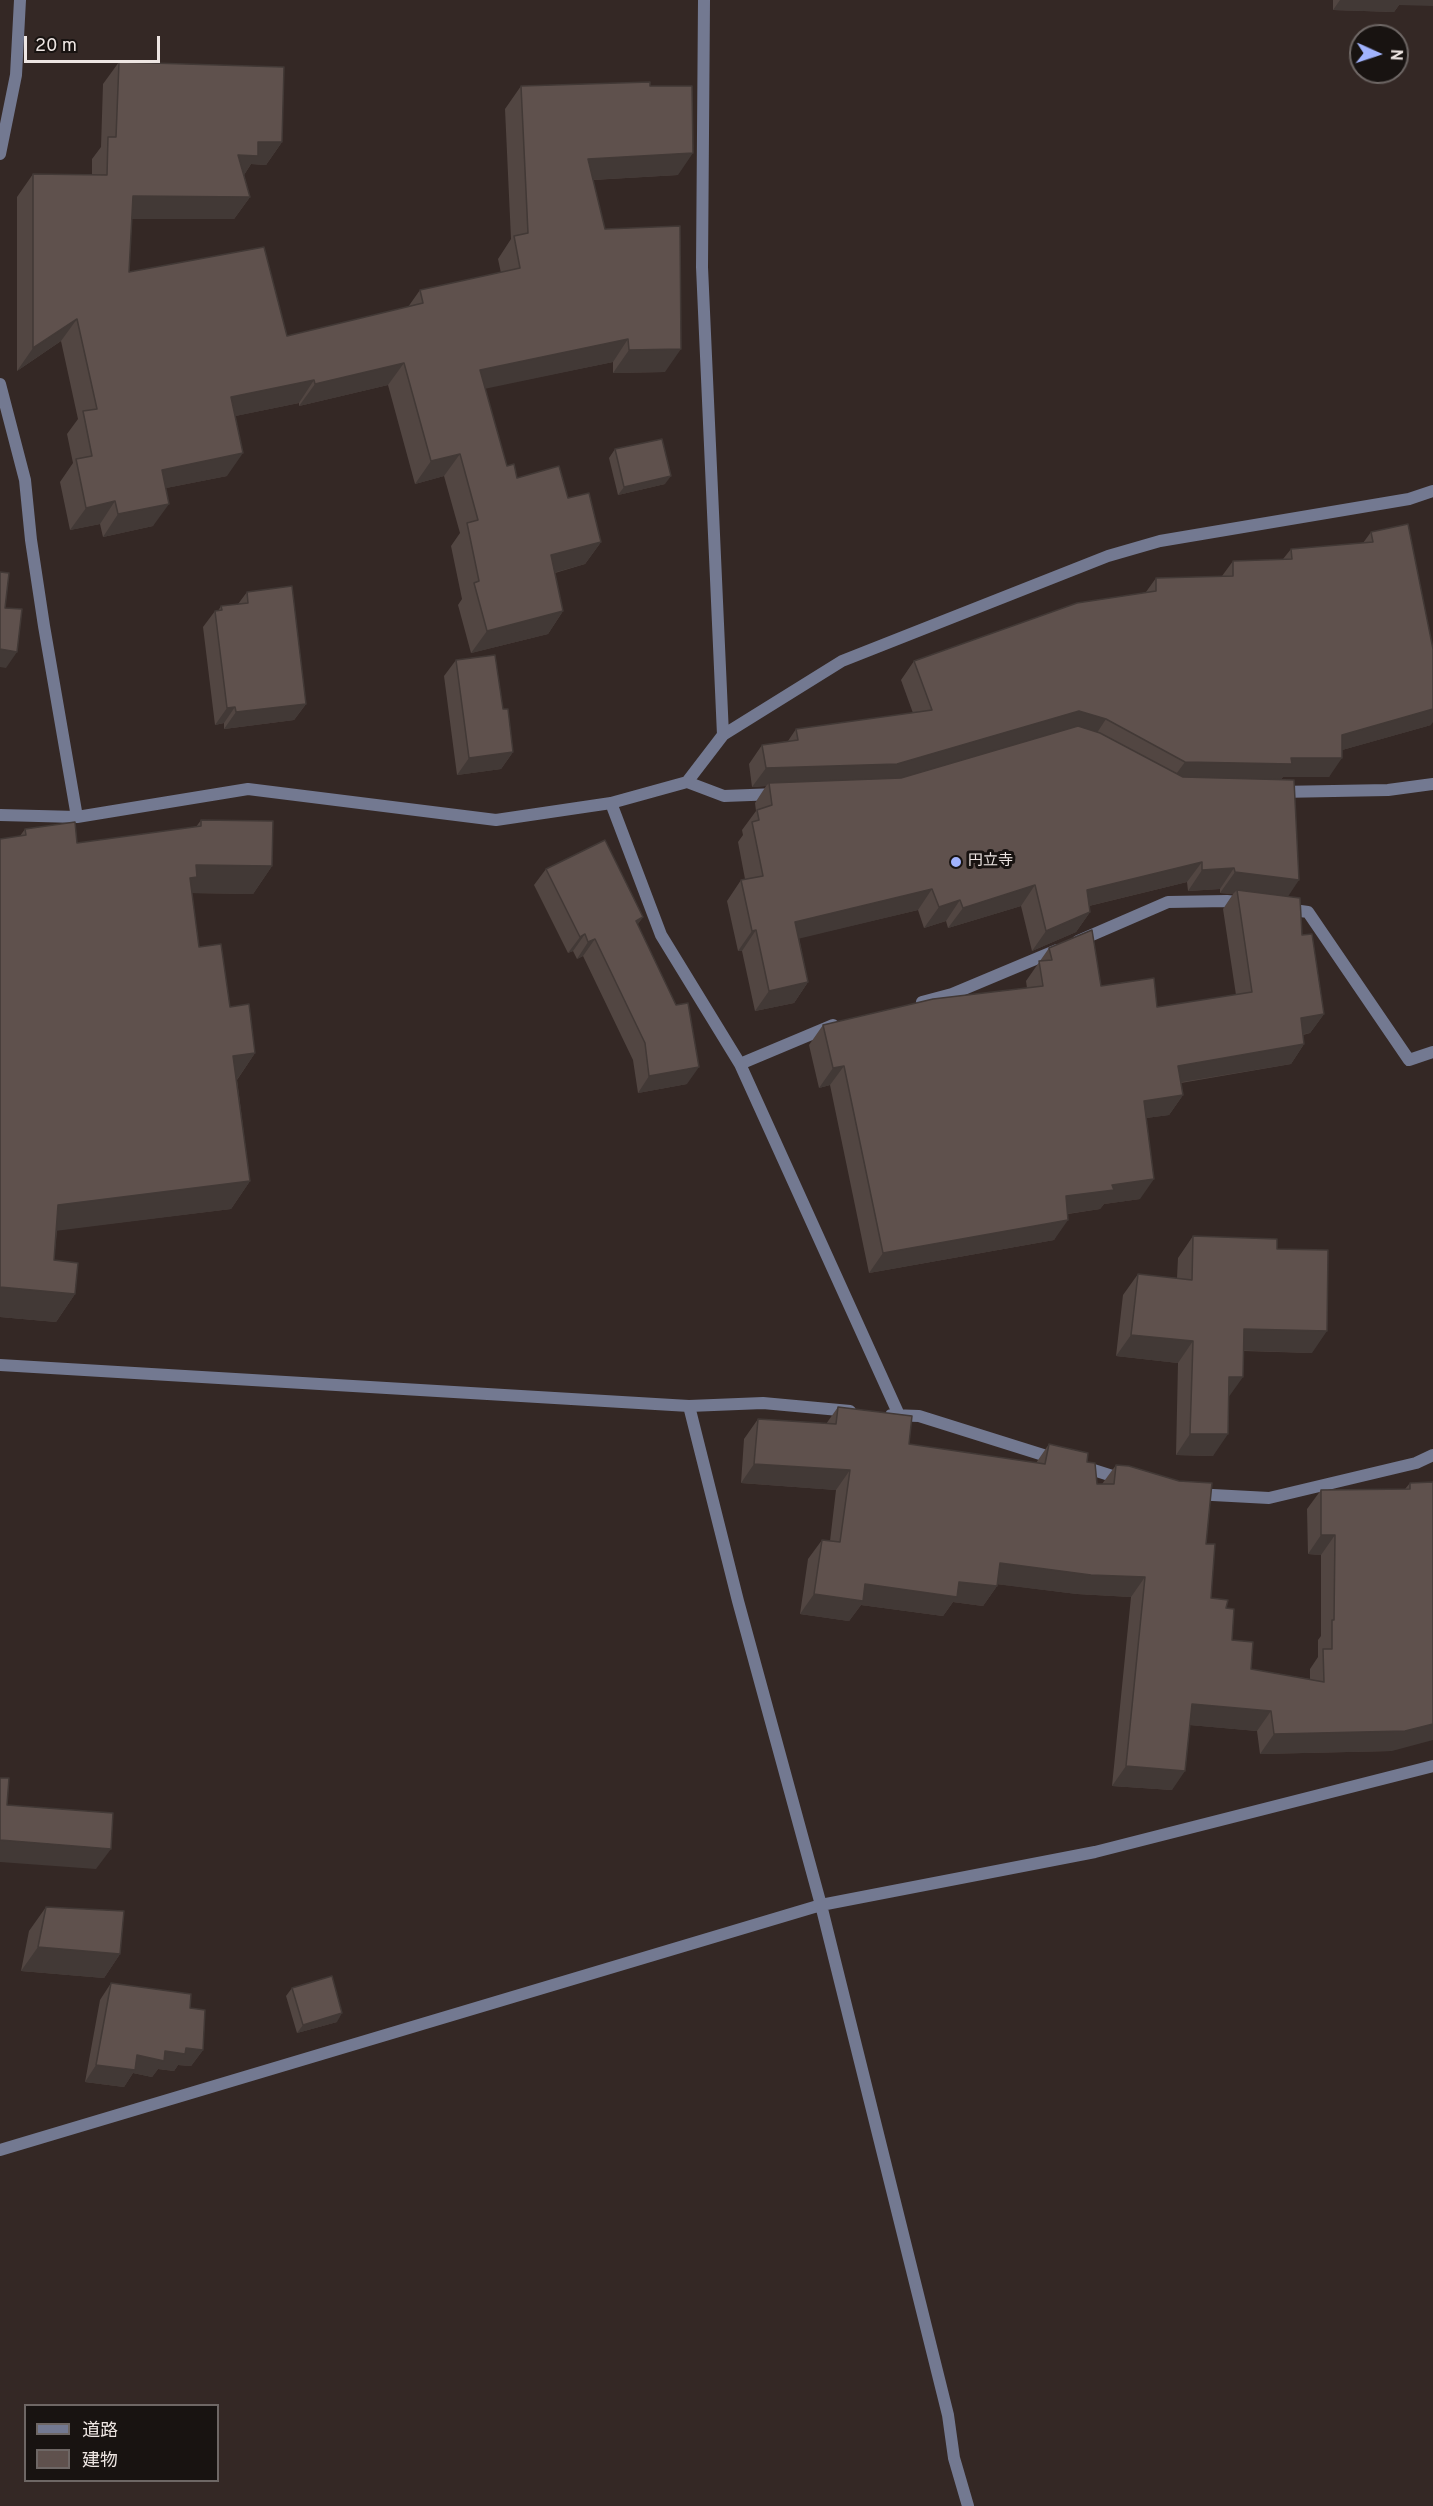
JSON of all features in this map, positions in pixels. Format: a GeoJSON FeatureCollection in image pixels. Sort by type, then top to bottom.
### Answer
{"type":"FeatureCollection","features":[{"type":"Feature","properties":{"kind":"street"},"geometry":{"type":"LineString","coordinates":[[0,154],[16,75],[20,0]]}},
{"type":"Feature","properties":{"kind":"street"},"geometry":{"type":"LineString","coordinates":[[704,0],[702,267],[723,735]]}},
{"type":"Feature","properties":{"kind":"street"},"geometry":{"type":"LineString","coordinates":[[0,384],[26,480],[31,540],[44,626],[77,817]]}},
{"type":"Feature","properties":{"kind":"street"},"geometry":{"type":"LineString","coordinates":[[687,782],[723,735],[842,661],[1108,556],[1160,541],[1409,500],[1433,491]]}},
{"type":"Feature","properties":{"kind":"street"},"geometry":{"type":"LineString","coordinates":[[0,815],[77,817],[248,789],[496,820],[611,802],[687,782],[724,796],[793,794]]}},
{"type":"Feature","properties":{"kind":"street"},"geometry":{"type":"LineString","coordinates":[[1261,792],[1388,790],[1433,784]]}},
{"type":"Feature","properties":{"kind":"street"},"geometry":{"type":"LineString","coordinates":[[611,802],[661,935],[740,1064],[898,1415]]}},
{"type":"Feature","properties":{"kind":"street"},"geometry":{"type":"LineString","coordinates":[[909,1005],[952,994],[1168,902],[1227,901],[1308,912],[1409,1060],[1433,1052]]}},
{"type":"Feature","properties":{"kind":"street"},"geometry":{"type":"LineString","coordinates":[[740,1064],[844,1020]]}},
{"type":"Feature","properties":{"kind":"street"},"geometry":{"type":"LineString","coordinates":[[0,1365],[690,1406],[763,1403],[919,1416],[1133,1482]]}},
{"type":"Feature","properties":{"kind":"street"},"geometry":{"type":"LineString","coordinates":[[690,1406],[738,1601],[821,1905],[948,2415],[954,2458],[968,2506]]}},
{"type":"Feature","properties":{"kind":"street"},"geometry":{"type":"LineString","coordinates":[[1178,1493],[1269,1498],[1416,1463],[1433,1455]]}},
{"type":"Feature","properties":{"kind":"street"},"geometry":{"type":"LineString","coordinates":[[0,2150],[821,1905],[1095,1852],[1433,1766]]}},
{"type":"Feature","properties":{"kind":"building"},"geometry":{"type":"Polygon","coordinates":[[[119,62],[284,67],[282,142],[258,142],[258,156],[238,155],[250,197],[133,196],[129,272],[264,247],[287,336],[423,303],[420,290],[520,268],[514,236],[528,233],[521,86],[650,82],[650,86],[692,86],[693,153],[588,159],[605,229],[680,226],[681,349],[629,350],[628,339],[480,370],[507,466],[514,464],[517,478],[559,466],[568,498],[589,493],[601,542],[551,555],[563,611],[487,631],[474,583],[479,581],[467,523],[478,520],[460,454],[431,461],[404,363],[315,384],[314,380],[231,397],[243,453],[162,470],[169,504],[118,514],[115,501],[86,508],[76,459],[92,456],[83,411],[97,409],[77,319],[33,348],[33,174],[107,175],[108,137],[116,137],[119,62]]]}},
{"type":"Feature","properties":{"kind":"building"},"geometry":{"type":"Polygon","coordinates":[[[662,439],[671,476],[624,487],[615,449],[662,439]]]}},
{"type":"Feature","properties":{"kind":"building"},"geometry":{"type":"Polygon","coordinates":[[[1408,524],[1433,649],[1433,709],[1342,735],[1342,758],[1291,758],[1292,764],[1185,762],[1106,719],[1079,711],[897,764],[766,768],[762,745],[798,740],[796,729],[932,710],[914,661],[1077,603],[1156,591],[1156,578],[1233,576],[1233,561],[1292,559],[1291,549],[1373,542],[1371,532],[1408,524]]]}},
{"type":"Feature","properties":{"kind":"building"},"geometry":{"type":"Polygon","coordinates":[[[0,572],[9,573],[5,608],[22,609],[17,652],[0,649],[0,572]]]}},
{"type":"Feature","properties":{"kind":"building"},"geometry":{"type":"Polygon","coordinates":[[[292,586],[306,704],[236,712],[235,707],[227,708],[215,611],[222,610],[221,606],[248,603],[247,592],[292,586]]]}},
{"type":"Feature","properties":{"kind":"building"},"geometry":{"type":"Polygon","coordinates":[[[495,655],[503,709],[508,709],[513,752],[469,758],[456,660],[495,655]]]}},
{"type":"Feature","properties":{"kind":"building"},"geometry":{"type":"Polygon","coordinates":[[[1078,726],[1100,733],[1183,777],[1294,780],[1299,880],[1235,872],[1234,868],[1202,870],[1202,862],[1087,890],[1090,912],[1046,931],[1035,885],[963,908],[960,900],[939,907],[932,889],[795,922],[808,982],[769,991],[756,930],[752,931],[741,880],[763,876],[752,822],[759,820],[757,810],[772,805],[769,783],[901,778],[1078,726]]]}},
{"type":"Feature","properties":{"kind":"building"},"geometry":{"type":"Polygon","coordinates":[[[201,820],[273,821],[272,866],[196,865],[197,877],[190,878],[199,947],[221,944],[230,1007],[249,1004],[255,1053],[233,1056],[250,1181],[58,1205],[54,1260],[78,1263],[75,1294],[0,1287],[0,839],[26,835],[25,829],[75,822],[77,843],[201,826],[201,820]]]}},
{"type":"Feature","properties":{"kind":"building"},"geometry":{"type":"Polygon","coordinates":[[[605,840],[643,917],[636,921],[676,1005],[688,1003],[699,1067],[649,1076],[645,1043],[595,939],[588,942],[585,934],[580,937],[546,869],[605,840]]]}},
{"type":"Feature","properties":{"kind":"building"},"geometry":{"type":"Polygon","coordinates":[[[1237,890],[1300,898],[1302,935],[1312,934],[1324,1014],[1301,1018],[1304,1044],[1178,1066],[1183,1095],[1144,1101],[1154,1179],[1112,1185],[1114,1190],[1066,1196],[1068,1220],[883,1253],[844,1066],[833,1068],[823,1025],[933,999],[1043,986],[1039,961],[1052,960],[1049,948],[1092,930],[1101,986],[1154,978],[1157,1007],[1252,992],[1237,890]]]}},
{"type":"Feature","properties":{"kind":"building"},"geometry":{"type":"Polygon","coordinates":[[[1193,1236],[1277,1239],[1277,1249],[1328,1250],[1327,1331],[1244,1329],[1243,1377],[1229,1377],[1228,1434],[1190,1434],[1193,1341],[1131,1335],[1138,1274],[1192,1280],[1193,1236]]]}},
{"type":"Feature","properties":{"kind":"building"},"geometry":{"type":"Polygon","coordinates":[[[838,1407],[912,1416],[909,1444],[1045,1464],[1049,1444],[1088,1453],[1087,1462],[1095,1463],[1097,1484],[1114,1484],[1116,1465],[1129,1466],[1179,1481],[1212,1483],[1206,1544],[1215,1544],[1211,1598],[1228,1600],[1226,1608],[1234,1609],[1232,1640],[1253,1642],[1251,1669],[1324,1682],[1323,1649],[1332,1649],[1335,1535],[1321,1535],[1321,1490],[1410,1489],[1410,1483],[1433,1482],[1433,1724],[1405,1731],[1274,1734],[1271,1711],[1192,1704],[1185,1771],[1126,1766],[1145,1577],[1091,1575],[1000,1563],[997,1586],[959,1582],[957,1597],[865,1584],[863,1601],[814,1594],[822,1540],[840,1542],[850,1470],[754,1464],[758,1419],[836,1424],[838,1407]]]}},
{"type":"Feature","properties":{"kind":"building"},"geometry":{"type":"Polygon","coordinates":[[[0,1778],[9,1778],[7,1805],[113,1813],[111,1849],[0,1840],[0,1778]]]}},
{"type":"Feature","properties":{"kind":"building"},"geometry":{"type":"Polygon","coordinates":[[[46,1907],[124,1911],[120,1954],[38,1947],[46,1907]]]}},
{"type":"Feature","properties":{"kind":"building"},"geometry":{"type":"Polygon","coordinates":[[[332,1976],[342,2013],[303,2025],[292,1988],[332,1976]]]}},
{"type":"Feature","properties":{"kind":"building"},"geometry":{"type":"Polygon","coordinates":[[[111,1983],[191,1994],[190,2008],[205,2010],[203,2050],[186,2048],[185,2054],[165,2051],[164,2061],[137,2055],[135,2070],[96,2065],[111,1983]]]}},
{"type":"Feature","properties":{"kind":"place","name":"円立寺"},"geometry":{"type":"Point","coordinates":[956,862]}}]}
